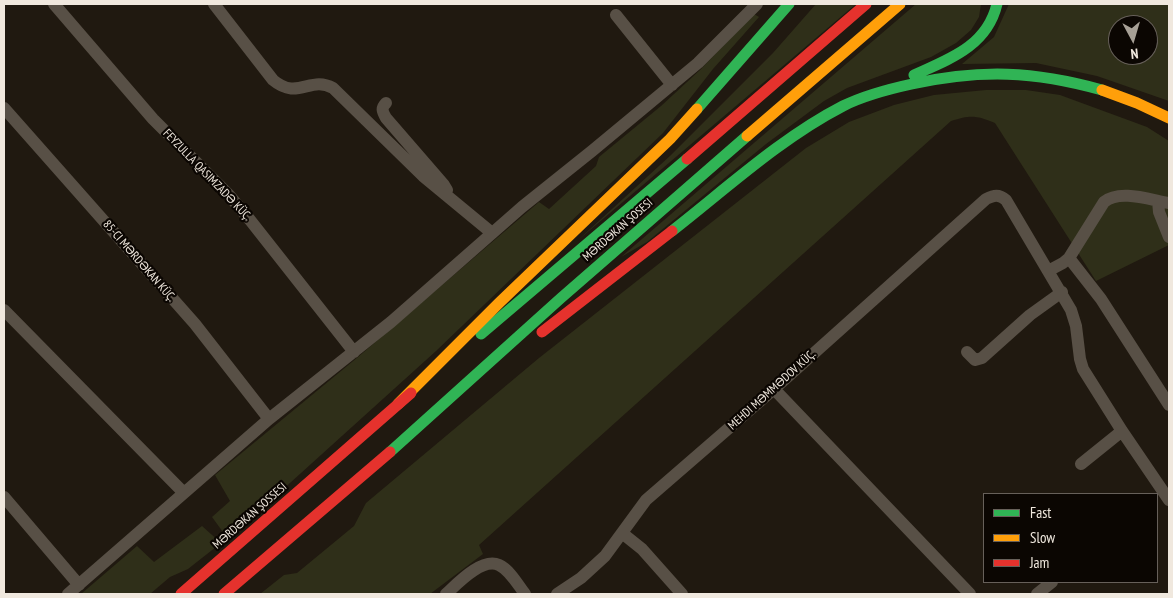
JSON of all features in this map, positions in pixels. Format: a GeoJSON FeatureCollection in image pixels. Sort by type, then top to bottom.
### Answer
{"type":"FeatureCollection","features":[{"type":"Feature","properties":{"kind":"main road"},"geometry":{"type":"LineString","coordinates":[[398,404],[498,304],[670,139],[710,96],[788,4]]}},
{"type":"Feature","properties":{"kind":"main road","name":"MƏRDƏKAN ŞOSESI"},"geometry":{"type":"LineString","coordinates":[[338,459],[398,404],[720,132],[866,4]]}},
{"type":"Feature","properties":{"kind":"main road","name":"MƏRDƏKAN ŞOSESI"},"geometry":{"type":"LineString","coordinates":[[224,594],[418,428],[568,292],[900,4]]}},
{"type":"Feature","properties":{"kind":"main road"},"geometry":{"type":"LineString","coordinates":[[418,428],[783,145],[843,106],[938,65],[960,52],[980,37],[990,23],[997,4]]}},
{"type":"Feature","properties":{"kind":"main road"},"geometry":{"type":"LineString","coordinates":[[869,95],[919,82],[957,75],[1035,74],[1074,81],[1111,92],[1169,118]]}},
{"type":"Feature","properties":{"kind":"main road","name":"MƏRDƏKAN ŞOSSESI"},"geometry":{"type":"LineString","coordinates":[[182,594],[338,459]]}},
{"type":"Feature","properties":{"kind":"street"},"geometry":{"type":"LineString","coordinates":[[54,4],[153,119],[228,194],[354,352]]}},
{"type":"Feature","properties":{"kind":"street"},"geometry":{"type":"LineString","coordinates":[[214,4],[273,80],[290,90],[318,84],[333,88],[422,176],[492,232]]}},
{"type":"Feature","properties":{"kind":"street"},"geometry":{"type":"LineString","coordinates":[[68,594],[269,419],[391,322],[492,232],[698,63],[757,4]]}},
{"type":"Feature","properties":{"kind":"street"},"geometry":{"type":"LineString","coordinates":[[616,15],[672,85]]}},
{"type":"Feature","properties":{"kind":"street"},"geometry":{"type":"LineString","coordinates":[[386,103],[382,106],[382,111],[386,118],[447,188],[448,197]]}},
{"type":"Feature","properties":{"kind":"street","name":"85-CI MƏRDƏKAN KÜÇ."},"geometry":{"type":"LineString","coordinates":[[4,108],[195,324],[269,419]]}},
{"type":"Feature","properties":{"kind":"street","name":"MEHDI MƏMMƏDOV KÜÇ."},"geometry":{"type":"LineString","coordinates":[[557,594],[596,565],[616,544],[646,500],[774,389],[986,199],[998,195],[1006,200],[1048,271]]}},
{"type":"Feature","properties":{"kind":"street"},"geometry":{"type":"LineString","coordinates":[[1169,238],[1159,212],[1164,202],[1126,196],[1109,198],[1104,202],[1069,258],[1048,271],[1062,292],[1074,319],[1083,369],[1158,491],[1169,500]]}},
{"type":"Feature","properties":{"kind":"street"},"geometry":{"type":"LineString","coordinates":[[1069,258],[1100,299],[1169,405]]}},
{"type":"Feature","properties":{"kind":"street"},"geometry":{"type":"LineString","coordinates":[[967,352],[976,360],[982,358],[1030,315],[1062,292]]}},
{"type":"Feature","properties":{"kind":"street"},"geometry":{"type":"LineString","coordinates":[[4,310],[183,492]]}},
{"type":"Feature","properties":{"kind":"street"},"geometry":{"type":"LineString","coordinates":[[774,389],[970,594]]}},
{"type":"Feature","properties":{"kind":"street"},"geometry":{"type":"LineString","coordinates":[[1081,464],[1122,432]]}},
{"type":"Feature","properties":{"kind":"street"},"geometry":{"type":"LineString","coordinates":[[4,497],[79,585]]}},
{"type":"Feature","properties":{"kind":"street"},"geometry":{"type":"LineString","coordinates":[[622,533],[632,538],[642,548],[682,594]]}},
{"type":"Feature","properties":{"kind":"street"},"geometry":{"type":"LineString","coordinates":[[446,594],[483,565],[492,563],[499,565],[508,572],[525,594]]}},
{"type":"Feature","properties":{"kind":"street"},"geometry":{"type":"LineString","coordinates":[[1037,594],[1051,583]]}},
{"type":"Feature","properties":{"kind":"shaded area"},"geometry":{"type":"Polygon","coordinates":[[[816,4],[856,4],[577,241],[671,155],[773,53],[816,4]]]}},
{"type":"Feature","properties":{"kind":"shaded area"},"geometry":{"type":"Polygon","coordinates":[[[916,4],[981,4],[979,17],[971,30],[956,43],[931,57],[847,88],[824,101],[766,144],[647,242],[621,257],[916,4]]]}},
{"type":"Feature","properties":{"kind":"shaded area"},"geometry":{"type":"Polygon","coordinates":[[[1009,4],[1169,4],[1169,101],[1097,76],[1036,63],[962,64],[994,37],[1009,4]]]}},
{"type":"Feature","properties":{"kind":"shaded area"},"geometry":{"type":"Polygon","coordinates":[[[754,14],[759,17],[713,69],[663,133],[436,351],[228,539],[212,517],[230,501],[215,475],[358,357],[539,202],[549,209],[596,166],[599,157],[661,106],[700,70],[754,14]]]}},
{"type":"Feature","properties":{"kind":"shaded area"},"geometry":{"type":"Polygon","coordinates":[[[986,90],[1026,90],[1060,95],[1147,127],[1169,141],[1169,245],[1096,281],[995,123],[983,118],[973,117],[951,121],[479,545],[483,554],[430,594],[260,594],[284,575],[297,573],[354,526],[366,503],[539,358],[806,148],[849,122],[894,105],[934,95],[986,90]]]}},
{"type":"Feature","properties":{"kind":"shaded area"},"geometry":{"type":"Polygon","coordinates":[[[202,526],[221,543],[188,569],[170,577],[150,594],[81,594],[137,546],[154,562],[202,526]]]}},
{"type":"Feature","properties":{"kind":"traffic: fast"},"geometry":{"type":"LineString","coordinates":[[697,109],[789,4]]}},
{"type":"Feature","properties":{"kind":"traffic: fast"},"geometry":{"type":"LineString","coordinates":[[914,75],[953,57],[976,41],[985,31],[997,4]]}},
{"type":"Feature","properties":{"kind":"traffic: fast"},"geometry":{"type":"LineString","coordinates":[[672,231],[776,148],[820,119],[851,102],[868,96],[937,79],[985,74],[1007,74],[1053,79],[1102,90]]}},
{"type":"Feature","properties":{"kind":"traffic: fast"},"geometry":{"type":"LineString","coordinates":[[390,452],[561,298],[747,136]]}},
{"type":"Feature","properties":{"kind":"traffic: fast"},"geometry":{"type":"LineString","coordinates":[[481,334],[687,159]]}},
{"type":"Feature","properties":{"kind":"traffic: slow"},"geometry":{"type":"LineString","coordinates":[[747,136],[900,4]]}},
{"type":"Feature","properties":{"kind":"traffic: slow"},"geometry":{"type":"LineString","coordinates":[[1102,90],[1137,103],[1169,118]]}},
{"type":"Feature","properties":{"kind":"traffic: slow"},"geometry":{"type":"LineString","coordinates":[[398,404],[499,303],[670,139],[697,109]]}},
{"type":"Feature","properties":{"kind":"traffic: jam"},"geometry":{"type":"LineString","coordinates":[[687,159],[866,4]]}},
{"type":"Feature","properties":{"kind":"traffic: jam"},"geometry":{"type":"LineString","coordinates":[[542,332],[672,231]]}},
{"type":"Feature","properties":{"kind":"traffic: jam"},"geometry":{"type":"LineString","coordinates":[[181,594],[411,393]]}},
{"type":"Feature","properties":{"kind":"traffic: jam"},"geometry":{"type":"LineString","coordinates":[[224,594],[390,452]]}}]}
